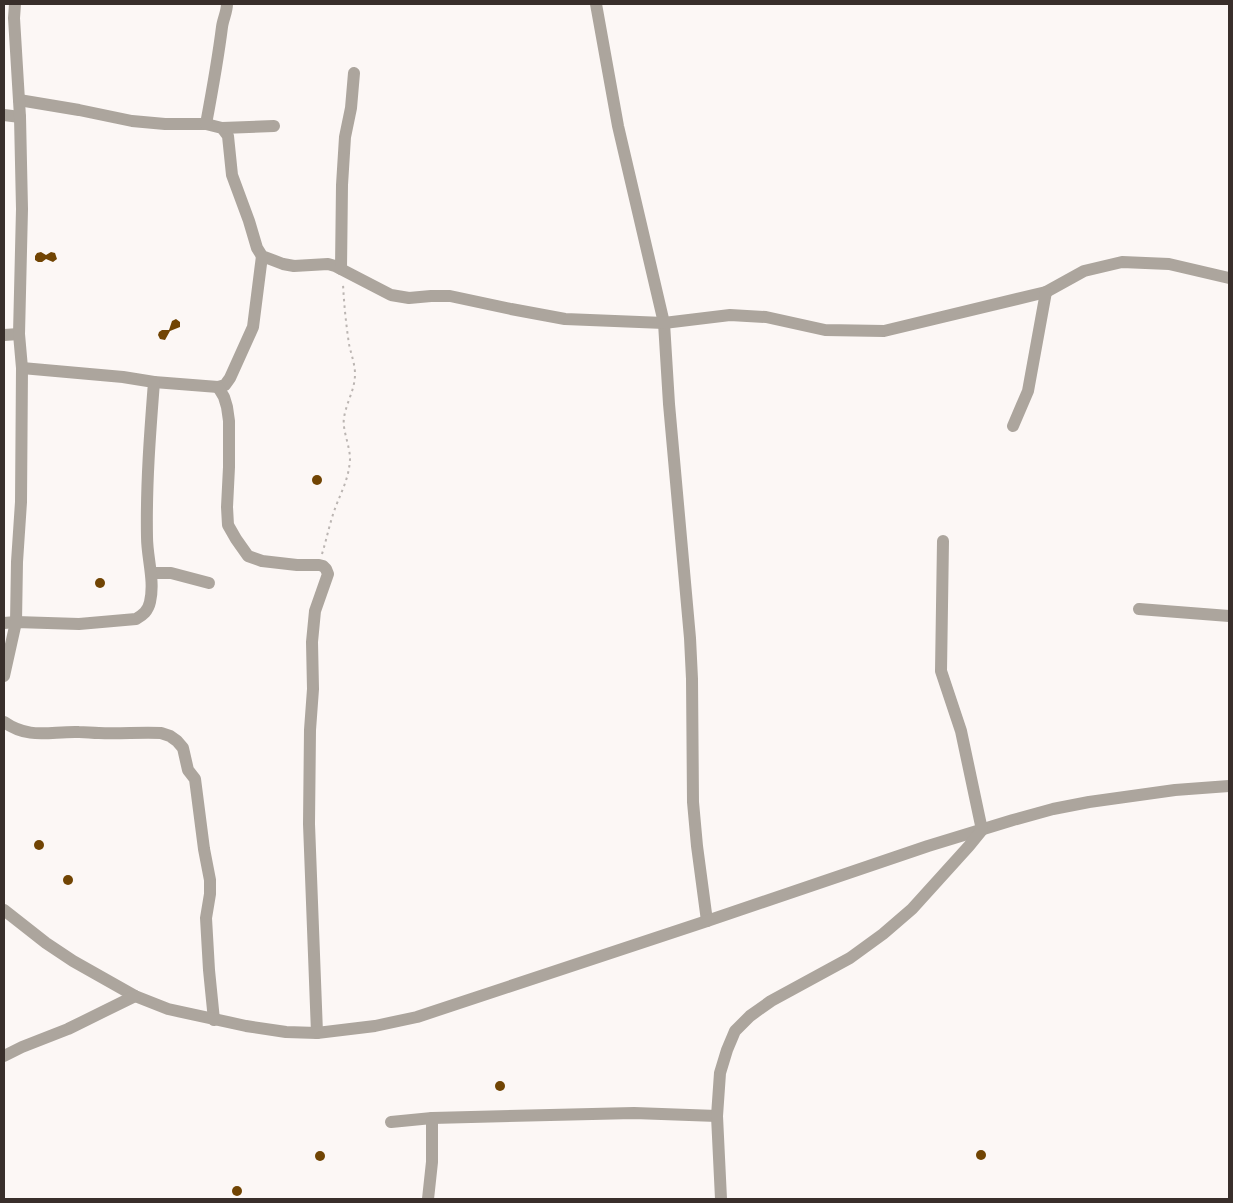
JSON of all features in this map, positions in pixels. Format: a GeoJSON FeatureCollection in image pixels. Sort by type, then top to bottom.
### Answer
{"type":"FeatureCollection","features":[{"type":"Feature","properties":{"kind":"street"},"geometry":{"type":"LineString","coordinates":[[4,676],[17,562],[21,502],[22,368],[19,334],[22,209],[15,4]]}},
{"type":"Feature","properties":{"kind":"street"},"geometry":{"type":"LineString","coordinates":[[206,124],[226,4]]}},
{"type":"Feature","properties":{"kind":"street"},"geometry":{"type":"LineString","coordinates":[[596,4],[618,126],[664,323],[669,404],[690,638],[693,802],[707,921]]}},
{"type":"Feature","properties":{"kind":"street"},"geometry":{"type":"LineString","coordinates":[[341,269],[342,185],[345,138],[351,108],[354,73]]}},
{"type":"Feature","properties":{"kind":"street"},"geometry":{"type":"LineString","coordinates":[[19,100],[132,121],[165,124],[206,124],[222,128],[274,126]]}},
{"type":"Feature","properties":{"kind":"street"},"geometry":{"type":"LineString","coordinates":[[4,115],[20,117]]}},
{"type":"Feature","properties":{"kind":"street"},"geometry":{"type":"LineString","coordinates":[[222,128],[228,136],[232,175],[250,221],[257,248],[262,256],[294,266],[328,264],[341,269],[374,288],[400,297],[450,296],[565,319],[664,323],[730,315],[766,317],[825,330],[884,331],[1046,292],[1084,271],[1122,262],[1169,264],[1229,278]]}},
{"type":"Feature","properties":{"kind":"street"},"geometry":{"type":"LineString","coordinates":[[22,368],[123,377],[154,382],[218,387],[225,385],[253,327],[262,256]]}},
{"type":"Feature","properties":{"kind":"street"},"geometry":{"type":"LineString","coordinates":[[1013,426],[1028,391],[1046,292]]}},
{"type":"Feature","properties":{"kind":"street"},"geometry":{"type":"LineString","coordinates":[[4,335],[19,334]]}},
{"type":"Feature","properties":{"kind":"street"},"geometry":{"type":"LineString","coordinates":[[10,622],[79,624],[136,619],[143,615],[150,602],[151,573],[147,539],[147,492],[154,382]]}},
{"type":"Feature","properties":{"kind":"street"},"geometry":{"type":"LineString","coordinates":[[218,387],[224,397],[229,421],[228,525],[236,539],[248,556],[262,561],[324,566],[328,574],[315,611],[312,642],[313,689],[310,730],[309,824],[317,1033]]}},
{"type":"Feature","properties":{"kind":"street"},"geometry":{"type":"LineString","coordinates":[[943,541],[941,671],[962,731],[982,830]]}},
{"type":"Feature","properties":{"kind":"street"},"geometry":{"type":"LineString","coordinates":[[151,573],[172,573],[209,583]]}},
{"type":"Feature","properties":{"kind":"street"},"geometry":{"type":"LineString","coordinates":[[1140,609],[1229,616]]}},
{"type":"Feature","properties":{"kind":"street"},"geometry":{"type":"LineString","coordinates":[[4,722],[22,732],[42,734],[79,732],[161,733],[177,741],[183,748],[188,770],[195,780],[210,880],[206,918],[214,1020]]}},
{"type":"Feature","properties":{"kind":"street"},"geometry":{"type":"LineString","coordinates":[[4,910],[46,943],[73,961],[135,996],[168,1009],[246,1026],[286,1032],[317,1033],[375,1026],[417,1016],[928,846],[1045,811],[1089,802],[1175,790],[1229,786]]}},
{"type":"Feature","properties":{"kind":"street"},"geometry":{"type":"LineString","coordinates":[[722,1199],[717,1116],[720,1073],[735,1031],[750,1016],[771,1001],[850,958],[883,934],[912,909],[982,830]]}},
{"type":"Feature","properties":{"kind":"street"},"geometry":{"type":"LineString","coordinates":[[4,1056],[68,1029],[135,996]]}},
{"type":"Feature","properties":{"kind":"street"},"geometry":{"type":"LineString","coordinates":[[391,1122],[432,1118],[634,1113],[717,1116]]}},
{"type":"Feature","properties":{"kind":"street"},"geometry":{"type":"LineString","coordinates":[[428,1199],[432,1162],[432,1118]]}},
{"type":"Feature","properties":{"kind":"path"},"geometry":{"type":"LineString","coordinates":[[318,565],[335,507],[346,484],[350,458],[344,418],[355,380],[355,371],[345,319],[341,269]]}},
{"type":"Feature","properties":{"kind":"building"},"geometry":{"type":"Polygon","coordinates":[[[41,252],[46,255],[51,252],[55,253],[57,259],[53,262],[46,259],[38,262],[35,260],[35,256],[41,252]]]}},
{"type":"Feature","properties":{"kind":"building"},"geometry":{"type":"Polygon","coordinates":[[[176,319],[180,322],[180,327],[170,331],[165,340],[160,339],[159,332],[169,330],[172,321],[176,319]]]}},
{"type":"Feature","properties":{"kind":"building"},"geometry":{"type":"Polygon","coordinates":[[[315,475],[319,475],[322,480],[321,484],[315,485],[312,482],[312,478],[315,475]]]}},
{"type":"Feature","properties":{"kind":"building"},"geometry":{"type":"Polygon","coordinates":[[[98,578],[102,578],[105,583],[104,587],[98,588],[95,585],[95,581],[98,578]]]}},
{"type":"Feature","properties":{"kind":"building"},"geometry":{"type":"Polygon","coordinates":[[[37,840],[41,840],[44,845],[43,849],[37,850],[34,847],[34,843],[37,840]]]}},
{"type":"Feature","properties":{"kind":"building"},"geometry":{"type":"Polygon","coordinates":[[[66,875],[70,875],[73,880],[72,884],[66,885],[63,882],[63,878],[66,875]]]}},
{"type":"Feature","properties":{"kind":"building"},"geometry":{"type":"Polygon","coordinates":[[[498,1081],[502,1081],[505,1086],[504,1090],[498,1091],[495,1088],[495,1084],[498,1081]]]}},
{"type":"Feature","properties":{"kind":"building"},"geometry":{"type":"Polygon","coordinates":[[[979,1150],[983,1150],[986,1155],[985,1159],[979,1160],[976,1157],[976,1153],[979,1150]]]}},
{"type":"Feature","properties":{"kind":"building"},"geometry":{"type":"Polygon","coordinates":[[[318,1151],[322,1151],[325,1156],[324,1160],[318,1161],[315,1158],[315,1154],[318,1151]]]}},
{"type":"Feature","properties":{"kind":"building"},"geometry":{"type":"Polygon","coordinates":[[[235,1186],[239,1186],[242,1191],[241,1195],[235,1196],[232,1193],[232,1189],[235,1186]]]}}]}
